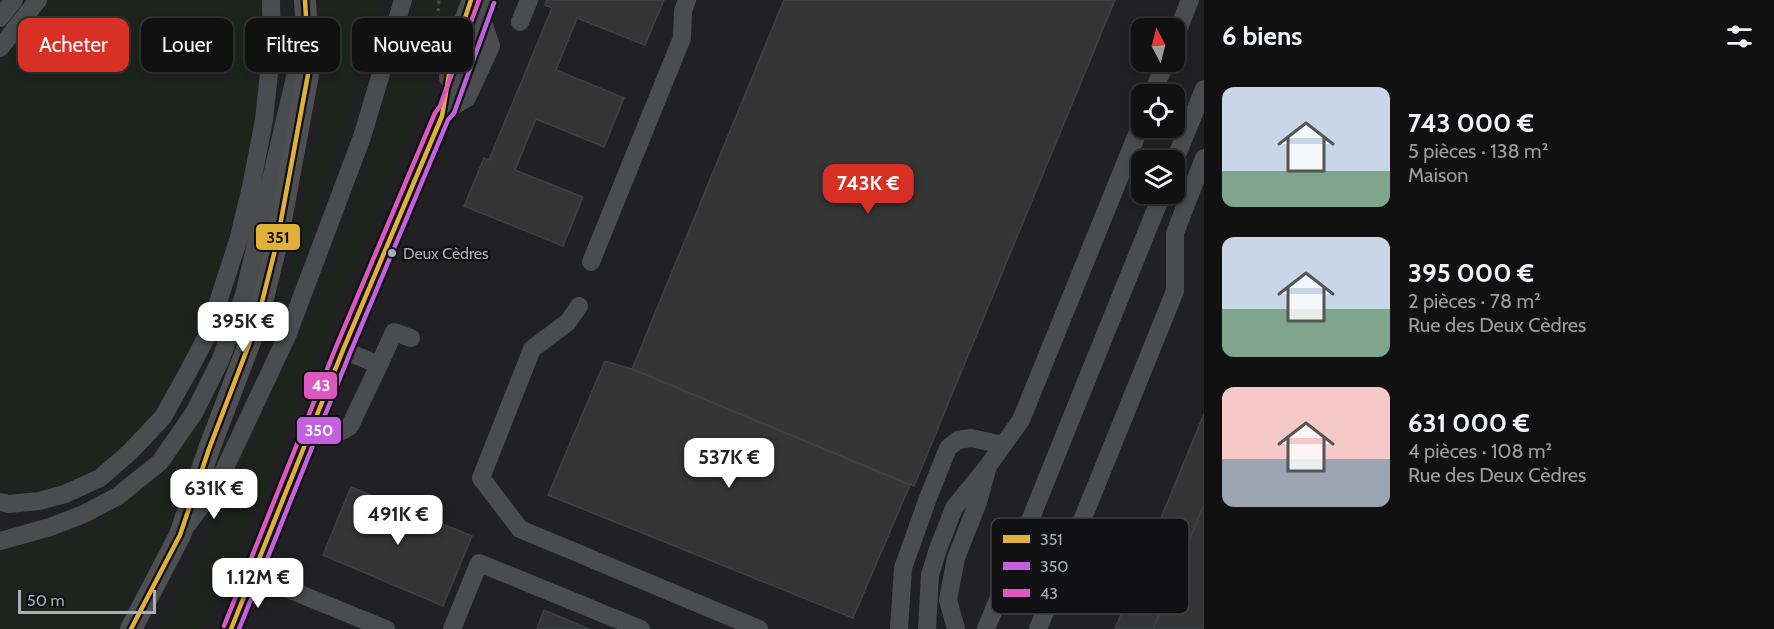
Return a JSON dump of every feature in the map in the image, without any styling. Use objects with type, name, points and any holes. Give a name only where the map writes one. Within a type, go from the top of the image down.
[{"type":"main road","points":[[305,0],[306,18]]},
{"type":"main road","points":[[131,629],[180,535],[209,449],[256,326],[277,242],[308,72]]},
{"type":"street","points":[[0,18],[15,0]]},
{"type":"street","points":[[0,48],[38,0]]},
{"type":"street","points":[[0,502],[9,504],[39,501],[65,494],[100,478],[130,452],[163,417],[188,372],[210,327],[238,241],[251,187],[264,120],[270,66],[271,0]]},
{"type":"street","points":[[180,535],[218,483],[287,336],[362,137],[403,0]]},
{"type":"street","points":[[445,113],[444,96],[459,30],[471,0]]},
{"type":"street","points":[[520,22],[530,0]]},
{"type":"street","points":[[591,262],[682,38],[683,11],[687,0]]},
{"type":"street","points":[[1183,18],[1190,0]]},
{"type":"street","points":[[231,629],[343,350],[445,113],[484,8]]},
{"type":"street","points":[[0,541],[58,524],[84,514],[118,496],[160,462],[194,413],[220,361],[244,295],[296,72]]},
{"type":"street","points":[[1179,150],[1204,89]]},
{"type":"street","points":[[927,629],[930,575],[954,508],[1022,420],[1136,138]]},
{"type":"street","points":[[1083,518],[1175,291],[1175,233],[1202,165]]},
{"type":"street","points":[[1031,518],[1158,204]]},
{"type":"street","points":[[579,306],[568,322],[532,349],[482,478],[520,529],[759,629]]},
{"type":"street","points":[[314,423],[342,432],[350,426],[394,332],[411,338]]},
{"type":"street","points":[[343,350],[379,365]]},
{"type":"street","points":[[899,629],[903,568],[948,448],[957,440],[971,438],[1003,445]]},
{"type":"street","points":[[956,629],[948,600],[954,568],[978,502],[988,466]]},
{"type":"street","points":[[452,629],[479,563],[641,629]]},
{"type":"street","points":[[253,575],[386,629]]},
{"type":"street","points":[[986,629],[992,614]]},
{"type":"street","points":[[1038,629],[1044,614]]},
{"type":"path","points":[[438,18],[439,0]]},
{"type":"shaded area","points":[[0,0],[1204,0],[1204,629],[0,629]]},
{"type":"shaded area","points":[[50,0],[264,0],[264,18],[245,18],[245,72],[262,72],[259,111],[243,184],[198,331],[167,389],[130,444],[95,471],[63,486],[29,493],[0,492],[0,75],[18,45],[18,72],[129,72],[129,18],[37,18]]},
{"type":"shaded area","points":[[317,0],[382,0],[377,18],[352,18],[352,72],[362,72],[347,125],[284,307],[279,308],[297,243],[322,108],[320,72],[340,72],[340,18],[318,18]]},
{"type":"shaded area","points":[[419,0],[449,0],[450,18],[413,18]]},
{"type":"shaded area","points":[[393,72],[433,72],[268,483],[204,629],[163,629],[195,572],[341,242]]},
{"type":"shaded area","points":[[246,310],[249,319],[190,477],[137,592],[117,629],[0,629],[0,548],[49,539],[81,527],[127,502],[158,472],[197,424],[225,367]]},
{"type":"building","points":[[547,0],[664,0],[645,45],[577,18],[556,70],[624,98],[604,147],[536,119],[515,170],[583,197],[563,246],[464,206],[484,158],[489,160],[552,8],[545,5]]},
{"type":"building","points":[[784,0],[1115,0],[914,486],[632,369]]},
{"type":"building","points":[[605,361],[632,369],[910,485],[853,618],[548,495]]},
{"type":"building","points":[[1204,414],[1204,504],[1189,541],[1189,518],[1161,518]]},
{"type":"building","points":[[351,487],[472,536],[443,606],[323,555]]},
{"type":"building","points":[[1204,504],[1204,629],[1153,629],[1159,614],[1189,614],[1189,541]]},
{"type":"building","points":[[544,610],[589,629],[537,629]]},
{"type":"building","points":[[1121,614],[1159,614],[1153,629],[1115,629]]},
{"type":"transit line","name":"351","points":[[131,629],[180,535],[209,449],[256,326],[277,242],[309,69],[305,0]]},
{"type":"transit line","name":"351","points":[[231,629],[343,350],[442,116],[452,57],[471,0]]},
{"type":"transit line","name":"43","points":[[224,626],[336,347],[435,113],[440,106],[479,0]]},
{"type":"transit line","name":"350","points":[[239,629],[350,353],[448,120],[454,113],[494,3]]},
{"type":"place","name":"Deux Cèdres","points":[[392,253]]}]
